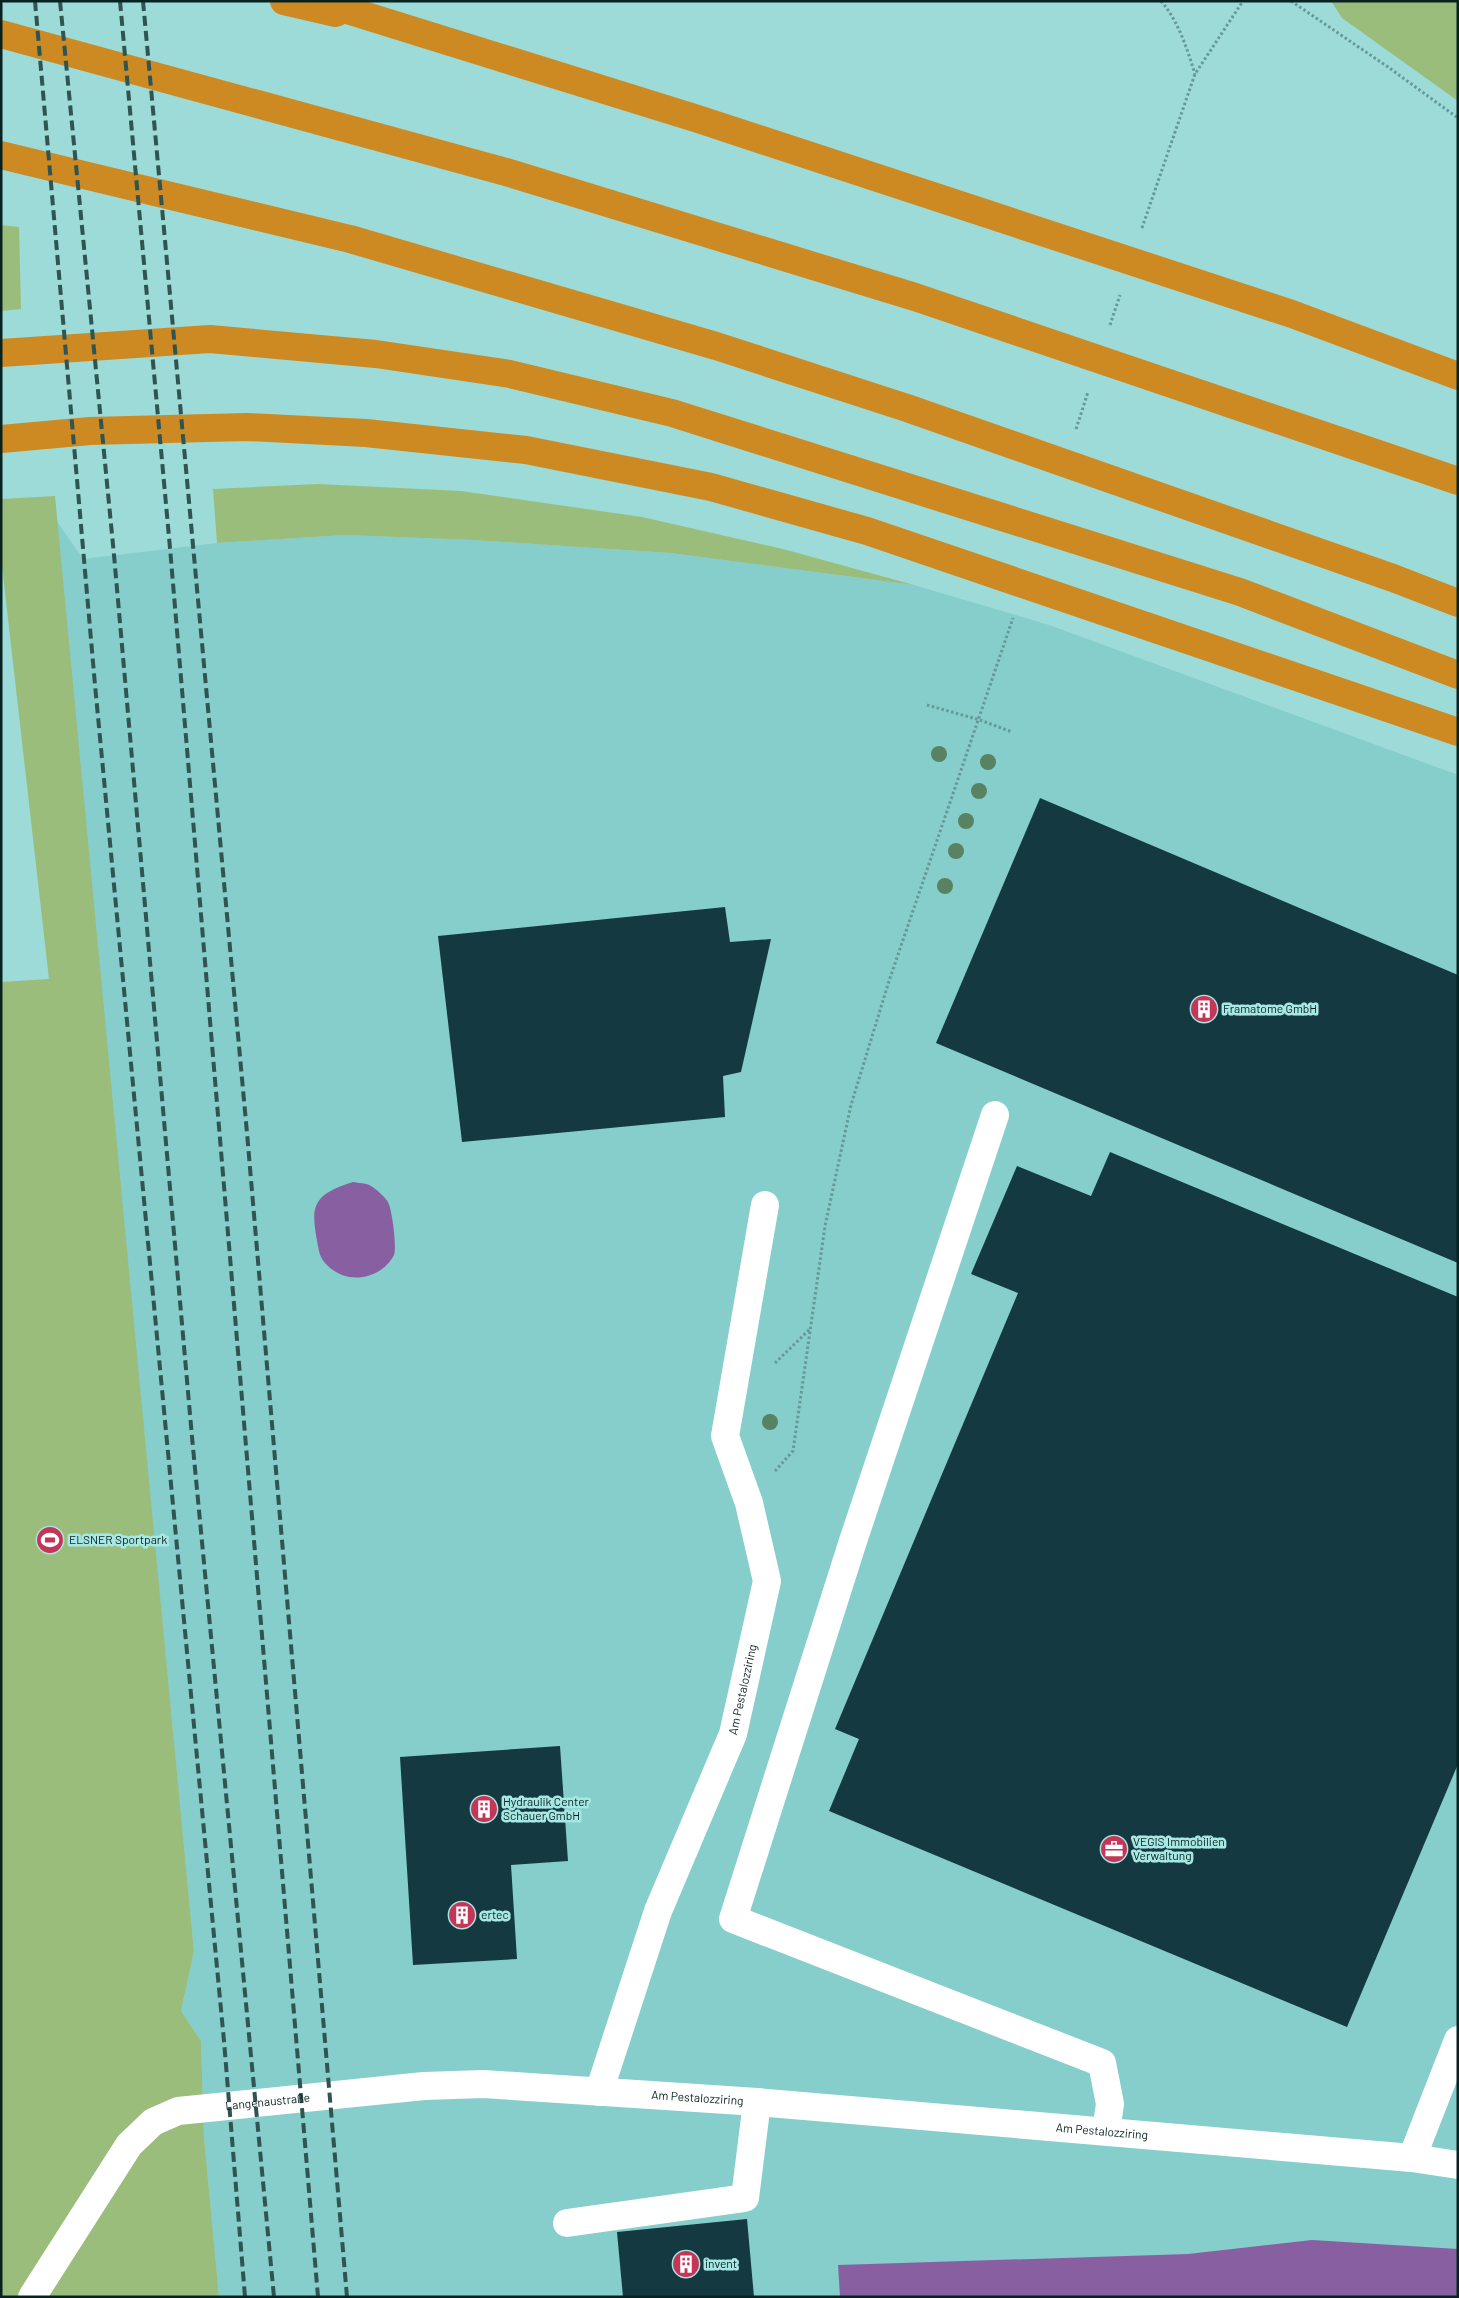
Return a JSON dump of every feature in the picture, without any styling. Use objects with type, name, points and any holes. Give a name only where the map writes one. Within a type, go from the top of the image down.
[{"type":"highway","points":[[284,1],[386,24]]},
{"type":"highway","points":[[318,1],[386,24],[698,119],[1264,304],[1458,376]]},
{"type":"highway","points":[[1,34],[506,172],[915,297],[1458,481]]},
{"type":"highway","points":[[1,155],[350,239],[716,346],[907,408],[1458,603]]},
{"type":"highway","points":[[1,353],[210,339],[376,354],[510,374],[672,413],[1221,586],[1458,675]]},
{"type":"highway","points":[[1,439],[90,431],[247,427],[366,433],[526,450],[701,485],[867,531],[1458,732]]},
{"type":"street","points":[[995,1115],[853,1541],[733,1919],[1102,2063],[1110,2104],[1106,2131]]},
{"type":"street","name":"Am Pestalozziring","points":[[765,1205],[725,1436],[749,1503],[767,1580],[733,1734],[658,1911],[599,2092],[757,2102],[1106,2131],[1412,2158],[1458,2165]]},
{"type":"street","points":[[1412,2158],[1458,2040]]},
{"type":"street","name":"Langenaustraße","points":[[32,2297],[129,2144],[153,2122],[178,2112],[424,2086],[483,2084],[599,2092]]},
{"type":"street","points":[[567,2223],[745,2198],[757,2102]]},
{"type":"path","points":[[1161,1],[1169,11],[1184,41],[1195,74]]},
{"type":"path","points":[[1179,117],[1195,74],[1243,1]]},
{"type":"path","points":[[1291,1],[1388,67],[1458,118]]},
{"type":"path","points":[[793,1451],[825,1226],[851,1105],[889,982],[1002,651]]},
{"type":"path","points":[[927,705],[980,720],[1012,732]]},
{"type":"shaded area","points":[[56,520],[83,559],[217,543],[346,535],[473,540],[670,553],[914,585],[1049,625],[1458,775],[1458,2297],[219,2297],[204,2137],[201,2041],[181,2011],[194,1951]]},
{"type":"shaded area","points":[[353,1182],[369,1185],[388,1202],[395,1244],[394,1255],[390,1262],[378,1272],[357,1278],[342,1275],[331,1269],[320,1255],[314,1214],[320,1199],[338,1187]]},
{"type":"shaded area","points":[[1312,2240],[1458,2249],[1458,2297],[840,2297],[838,2265],[1188,2254]]},
{"type":"green space","points":[[1331,1],[1458,1],[1458,101],[1342,18]]},
{"type":"green space","points":[[1,225],[19,227],[21,309],[1,311]]},
{"type":"green space","points":[[318,484],[461,491],[642,517],[783,549],[914,585],[670,553],[473,540],[346,535],[217,543],[213,489]]},
{"type":"green space","points":[[55,496],[194,1951],[181,2011],[201,2041],[204,2137],[219,2297],[1,2297],[1,982],[49,979],[1,557],[1,499]]},
{"type":"building","name":"Framatome GmbH","points":[[1040,798],[1458,975],[1458,1263],[936,1043]]},
{"type":"building","points":[[725,907],[730,942],[771,939],[741,1072],[723,1076],[725,1117],[462,1142],[438,936]]},
{"type":"building","points":[[1110,1152],[1458,1297],[1458,1764],[1347,2027],[829,1811],[859,1739],[835,1729],[1018,1293],[971,1274],[1017,1166],[1091,1196]]},
{"type":"building","name":"Hydraulik Center Schauer GmbH","points":[[560,1746],[568,1861],[511,1865],[517,1959],[413,1965],[400,1757]]},
{"type":"building","name":"invent","points":[[747,2219],[754,2297],[623,2297],[617,2232]]},
{"type":"railway","points":[[35,1],[95,685],[224,2041],[245,2297]]},
{"type":"railway","points":[[60,1],[114,555],[192,1437],[274,2297]]},
{"type":"railway","points":[[120,1],[170,548],[318,2297]]},
{"type":"railway","points":[[143,1],[247,1133],[347,2297]]},
{"type":"place","name":"Framatome GmbH","points":[[1204,1009]]},
{"type":"place","name":"ELSNER Sportpark","points":[[50,1540]]},
{"type":"place","name":"Hydraulik Center Schauer GmbH","points":[[484,1809]]},
{"type":"place","name":"VEGIS Immobilien Verwaltung","points":[[1114,1849]]},
{"type":"place","name":"ertec","points":[[462,1915]]},
{"type":"place","name":"invent","points":[[686,2264]]}]
